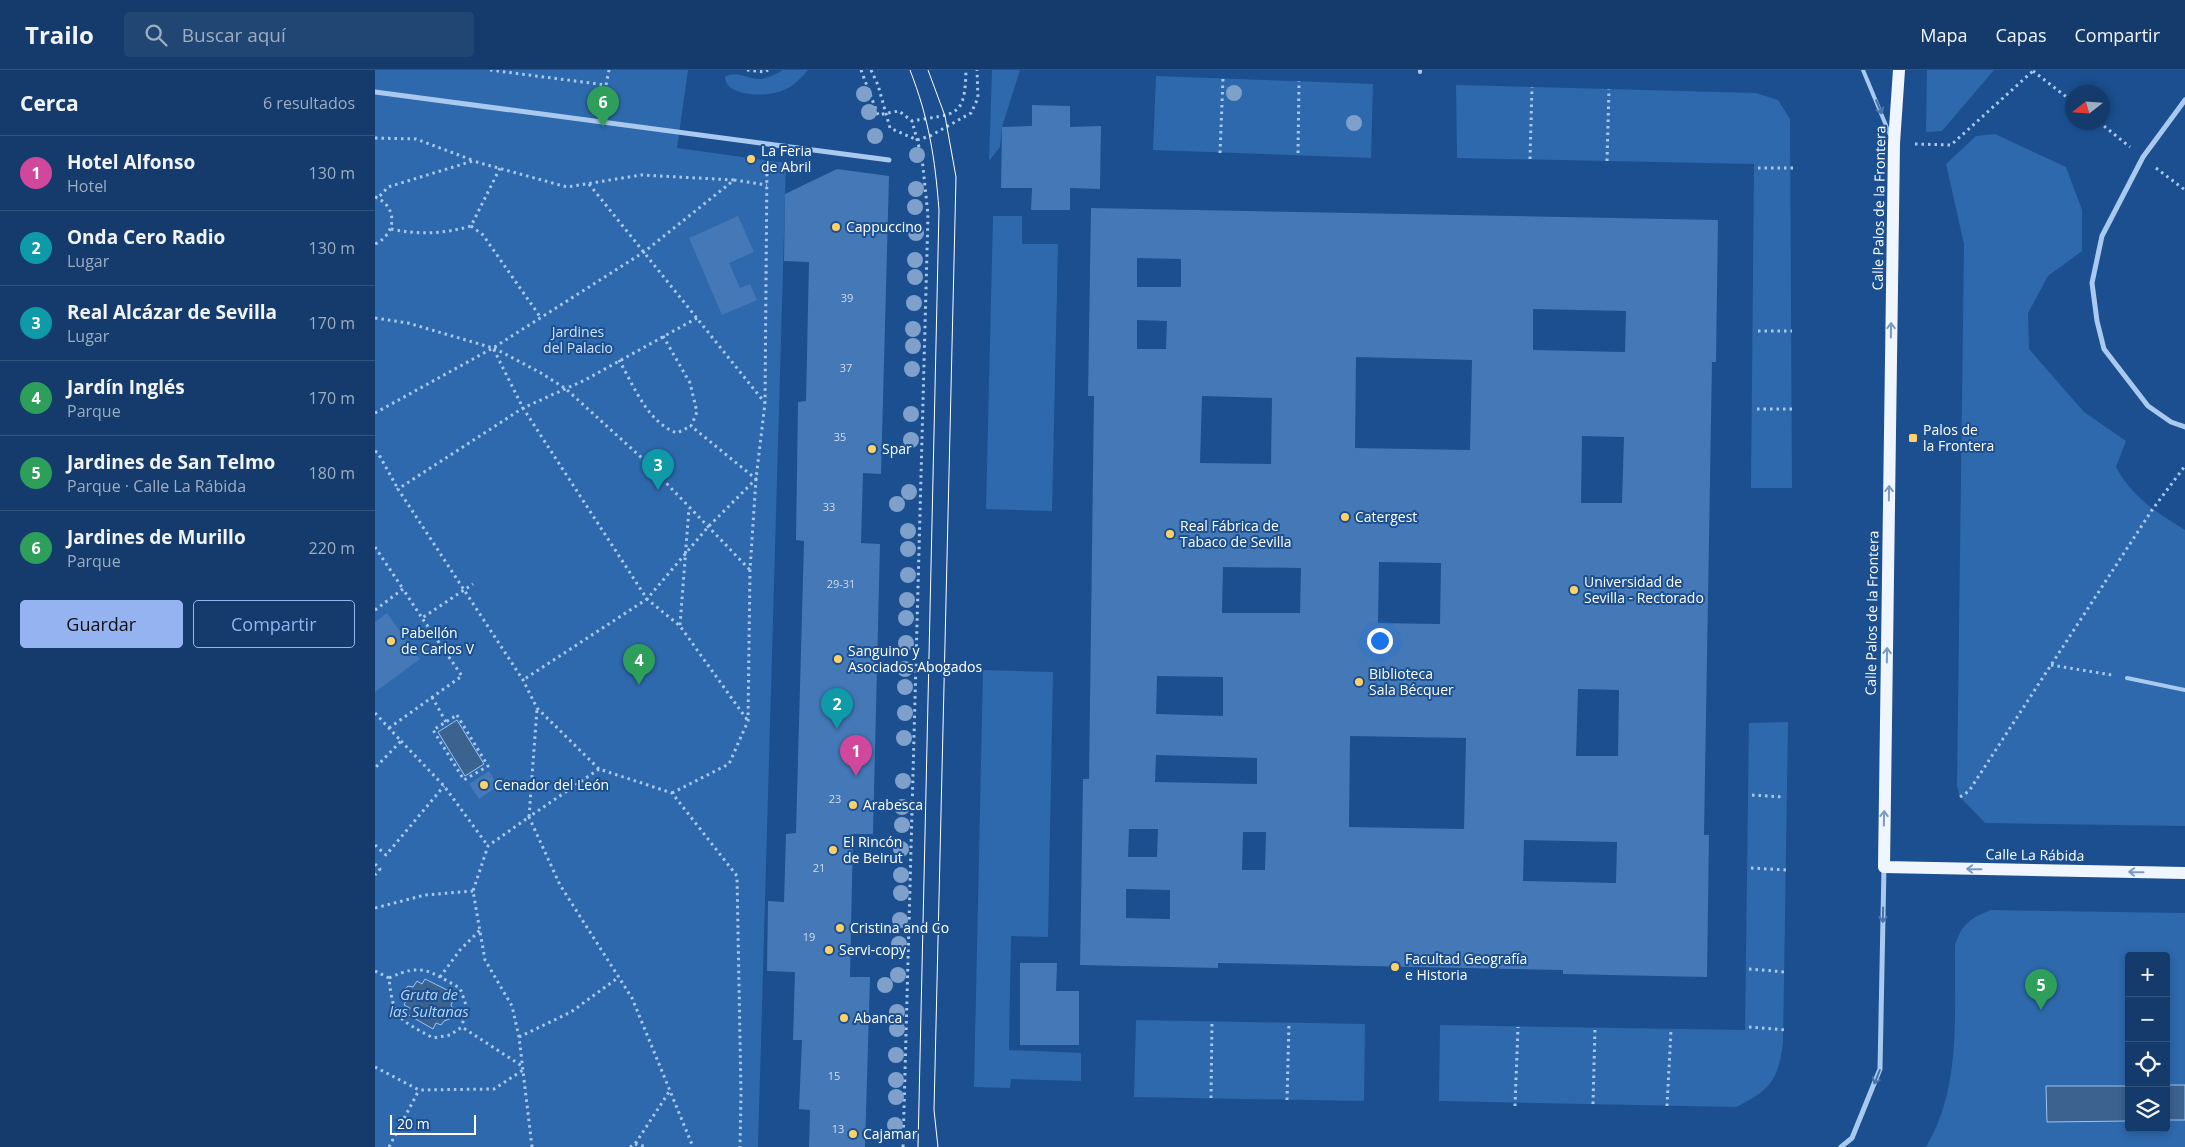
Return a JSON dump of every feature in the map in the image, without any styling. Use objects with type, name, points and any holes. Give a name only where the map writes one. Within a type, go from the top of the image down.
[{"type":"main road","name":"Calle Palos de la Frontera","points":[[1884,867],[1894,143],[1899,70]]},
{"type":"main road","name":"Calle La Rábida","points":[[1884,867],[2185,873]]},
{"type":"street","points":[[375,92],[889,160]]},
{"type":"street","points":[[2185,100],[2143,158],[2102,236],[2092,284],[2097,321],[2104,349],[2148,406],[2171,422],[2185,427]]},
{"type":"street","name":"Calle Palos de la Frontera","points":[[1841,1147],[1852,1138],[1880,1070],[1884,867]]},
{"type":"lane","points":[[1863,70],[1894,143]]},
{"type":"lane","points":[[2127,678],[2185,690]]},
{"type":"path","points":[[490,70],[606,85],[609,70]]},
{"type":"path","points":[[747,70],[765,72],[768,70]]},
{"type":"path","points":[[861,70],[877,115],[899,111],[912,121],[922,158],[928,215],[903,1147]]},
{"type":"path","points":[[871,70],[879,85],[890,128],[917,140],[931,136],[971,113],[978,98],[977,70]]},
{"type":"path","points":[[912,121],[945,116],[959,109],[966,97],[966,70]]},
{"type":"path","points":[[1894,143],[1951,145],[2033,70],[2065,96]]},
{"type":"path","points":[[1220,153],[1223,79]]},
{"type":"path","points":[[1298,153],[1299,82]]},
{"type":"path","points":[[1530,159],[1532,87]]},
{"type":"path","points":[[1607,161],[1609,89]]},
{"type":"path","points":[[375,138],[416,140],[473,161],[567,187],[641,174],[734,180],[767,185]]},
{"type":"path","points":[[673,794],[729,764],[748,721],[750,570],[756,479],[765,403],[767,160],[761,143]]},
{"type":"path","points":[[375,244],[387,236],[391,229],[392,214],[384,202],[377,197],[388,186],[473,161]]},
{"type":"path","points":[[391,229],[425,234],[448,232],[471,226],[500,168]]},
{"type":"path","points":[[1758,168],[1793,168]]},
{"type":"path","points":[[375,413],[493,348],[644,252],[734,180]]},
{"type":"path","points":[[588,183],[765,403]]},
{"type":"path","points":[[471,226],[483,235],[541,318]]},
{"type":"path","points":[[375,318],[407,324],[493,348],[541,373],[566,389],[643,459],[750,570]]},
{"type":"path","points":[[399,490],[523,408],[566,389],[697,318]]},
{"type":"path","points":[[1758,331],[1792,331]]},
{"type":"path","points":[[619,360],[646,408],[666,428],[677,433],[691,426],[697,412],[690,383],[663,336]]},
{"type":"path","points":[[493,348],[523,408],[647,599],[680,626],[748,721]]},
{"type":"path","points":[[1757,409],[1792,409]]},
{"type":"path","points":[[691,426],[756,479]]},
{"type":"path","points":[[375,451],[379,453],[399,490],[523,680],[537,708],[599,769],[673,794],[737,876],[740,1147]]},
{"type":"path","points":[[1960,797],[1969,791],[2152,510],[2185,466]]},
{"type":"path","points":[[523,680],[647,599],[708,527],[756,479]]},
{"type":"path","points":[[680,626],[689,508]]},
{"type":"path","points":[[375,547],[462,676],[389,728]]},
{"type":"path","points":[[422,618],[473,584]]},
{"type":"path","points":[[375,610],[403,589]]},
{"type":"path","points":[[2051,664],[2127,678]]},
{"type":"path","points":[[432,697],[447,722]]},
{"type":"path","points":[[537,708],[529,817],[560,885],[632,998],[693,1147]]},
{"type":"path","points":[[375,713],[444,786],[488,846]]},
{"type":"path","points":[[457,715],[488,766],[464,780],[433,730],[447,722],[457,715]]},
{"type":"path","points":[[375,768],[401,741]]},
{"type":"path","points":[[532,1147],[519,1036],[512,1006],[485,960],[473,891],[488,846],[599,769]]},
{"type":"path","points":[[375,845],[386,855],[444,786]]},
{"type":"path","points":[[1752,795],[1783,797]]},
{"type":"path","points":[[375,864],[380,869],[375,875]]},
{"type":"path","points":[[1751,868],[1786,870]]},
{"type":"path","points":[[375,908],[425,895],[473,891]]},
{"type":"path","points":[[440,978],[460,950],[480,930]]},
{"type":"path","points":[[421,968],[460,988],[466,1006],[462,1027],[450,1035],[433,1038],[400,1020],[391,997],[389,978],[406,970],[421,968]]},
{"type":"path","points":[[1749,969],[1785,972]]},
{"type":"path","points":[[375,971],[389,978]]},
{"type":"path","points":[[519,1036],[571,1012],[619,977]]},
{"type":"path","points":[[1211,1098],[1212,1022]]},
{"type":"path","points":[[1287,1100],[1289,1023]]},
{"type":"path","points":[[462,1027],[523,1068]]},
{"type":"path","points":[[1515,1106],[1518,1027]]},
{"type":"path","points":[[1749,1027],[1786,1030]]},
{"type":"path","points":[[1593,1104],[1595,1028]]},
{"type":"path","points":[[1667,1106],[1671,1030]]},
{"type":"path","points":[[375,1068],[419,1090],[494,1089],[523,1068]]},
{"type":"path","points":[[389,1147],[419,1090]]},
{"type":"path","points":[[630,1147],[635,1144],[669,1091]]},
{"type":"path","points":[[635,1144],[647,1147]]},
{"type":"green space","name":"Jardines del Palacio","points":[[375,70],[688,70],[677,148],[786,163],[758,1147],[375,1147]]},
{"type":"green space","points":[[783,70],[808,70],[791,86],[769,94],[740,92],[727,84],[725,77],[733,74],[760,79],[772,76]]},
{"type":"green space","points":[[992,70],[1020,70],[1002,127],[1000,147],[989,161]]},
{"type":"green space","points":[[1927,70],[1994,70],[1942,131],[1926,132]]},
{"type":"green space","points":[[1156,76],[1373,84],[1371,158],[1153,150]]},
{"type":"green space","points":[[1456,85],[1756,93],[1778,100],[1790,119],[1792,488],[1751,488],[1754,164],[1457,158]]},
{"type":"green space","points":[[1995,134],[2066,167],[2082,210],[2082,251],[2048,276],[2028,313],[2029,349],[2084,412],[2126,441],[2116,467],[2130,487],[2146,503],[2185,530],[2185,826],[1985,823],[1960,797],[1957,786],[1964,244],[1946,164],[1976,136]]},
{"type":"green space","points":[[993,216],[1022,216],[1022,244],[1058,244],[1052,511],[986,509]]},
{"type":"green space","points":[[983,670],[1053,672],[1048,937],[1011,936],[1009,1050],[1081,1053],[1081,1081],[1011,1079],[1010,1088],[974,1087]]},
{"type":"green space","points":[[1788,722],[1783,1043],[1778,1067],[1770,1083],[1757,1095],[1736,1107],[1439,1101],[1440,1025],[1745,1030],[1749,723]]},
{"type":"green space","points":[[1991,910],[2185,913],[2185,1147],[1926,1147],[1938,1124],[1946,1100],[1951,1075],[1955,1023],[1955,945],[1964,927],[1972,919]]},
{"type":"green space","points":[[1136,1020],[1365,1024],[1364,1101],[1134,1097]]},
{"type":"water","points":[[457,720],[484,764],[465,776],[438,732]]},
{"type":"water","name":"Gruta de las Sultanas","points":[[425,979],[451,992],[449,998],[453,1000],[451,1005],[455,1013],[452,1018],[444,1021],[441,1025],[436,1023],[433,1029],[407,1014],[410,1008],[404,1005],[407,999],[403,992],[408,986],[413,987],[417,981],[422,984]]},
{"type":"water","points":[[2170,1085],[2185,1085],[2185,1120],[2170,1120]]},
{"type":"water","points":[[2046,1086],[2125,1086],[2125,1121],[2047,1122]]},
{"type":"building","points":[[1032,105],[1070,106],[1070,127],[1101,126],[1100,189],[1070,188],[1070,210],[1031,210],[1032,188],[1001,188],[1002,127],[1032,126]]},
{"type":"building","points":[[837,169],[889,176],[881,474],[863,473],[861,543],[880,544],[873,834],[853,834],[850,977],[870,977],[865,1147],[809,1147],[810,1110],[799,1109],[802,1040],[793,1040],[795,972],[767,971],[768,901],[784,902],[786,834],[796,833],[804,541],[796,540],[798,402],[806,401],[809,262],[784,261],[785,194]]},
{"type":"building","name":"Universidad de Sevilla - Rectorado","points":[[1091,208],[1718,220],[1716,362],[1712,362],[1704,835],[1709,835],[1707,977],[1563,974],[1563,970],[1218,963],[1218,968],[1080,965],[1083,779],[1089,779],[1094,396],[1088,396]],"holes":[[[1137,258],[1181,259],[1181,287],[1137,287]],[[1533,309],[1626,311],[1625,352],[1533,350]],[[1137,320],[1167,321],[1166,349],[1137,349]],[[1356,357],[1472,360],[1470,450],[1355,448]],[[1202,396],[1272,398],[1271,464],[1200,463]],[[1582,436],[1624,437],[1622,503],[1581,503]],[[1379,562],[1441,563],[1440,624],[1378,623]],[[1223,567],[1301,568],[1300,613],[1222,613]],[[1157,676],[1223,677],[1223,716],[1156,714]],[[1578,689],[1619,690],[1618,756],[1576,756]],[[1350,736],[1466,738],[1464,829],[1349,827]],[[1156,755],[1257,758],[1257,784],[1155,782]],[[1129,829],[1158,829],[1157,857],[1128,857]],[[1243,832],[1266,832],[1265,870],[1242,870]],[[1524,840],[1617,842],[1616,883],[1523,881]],[[1126,889],[1170,890],[1170,919],[1126,918]]]},
{"type":"building","points":[[738,216],[754,252],[729,263],[740,288],[750,284],[757,300],[722,315],[689,238]]},
{"type":"building","name":"Pabellón de Carlos V","points":[[387,613],[420,659],[375,692],[375,622]]},
{"type":"building","name":"Cenador del León","points":[[489,771],[498,786],[479,799],[469,784]]},
{"type":"building","points":[[1020,963],[1057,963],[1056,991],[1079,991],[1079,1045],[1020,1045]]},
{"type":"tram line","points":[[910,70],[922,105],[930,139],[939,210],[918,1147]]},
{"type":"tram line","points":[[928,70],[945,116],[956,177],[934,1110],[938,1147]]},
{"type":"place","name":"Jardines de Murillo","points":[[603,127]]},
{"type":"place","name":"La Feria de Abril","points":[[751,159]]},
{"type":"place","name":"Cappuccino","points":[[836,227]]},
{"type":"place","name":"Palos de la Frontera","points":[[1913,438]]},
{"type":"place","name":"Spar","points":[[872,449]]},
{"type":"place","name":"Real Alcázar de Sevilla","points":[[658,490]]},
{"type":"place","name":"Catergest","points":[[1345,517]]},
{"type":"place","name":"Real Fábrica de Tabaco de Sevilla","points":[[1170,534]]},
{"type":"place","name":"Universidad de Sevilla - Rectorado","points":[[1574,590]]},
{"type":"place","name":"Pabellón de Carlos V","points":[[391,641]]},
{"type":"place","name":"Sanguino y Asociados Abogados","points":[[838,659]]},
{"type":"place","name":"Biblioteca Sala Bécquer","points":[[1359,682]]},
{"type":"place","name":"Jardín Inglés","points":[[639,685]]},
{"type":"place","name":"Onda Cero Radio","points":[[837,729]]},
{"type":"place","name":"Hotel Alfonso","points":[[856,776]]},
{"type":"place","name":"Cenador del León","points":[[484,785]]},
{"type":"place","name":"Arabesca","points":[[853,805]]},
{"type":"place","name":"El Rincón de Beirut","points":[[833,850]]},
{"type":"place","name":"Cristina and Co","points":[[840,928]]},
{"type":"place","name":"Servi-copy","points":[[829,950]]},
{"type":"place","name":"Facultad Geografía e Historia","points":[[1395,967]]},
{"type":"place","name":"Jardines de San Telmo","points":[[2041,1010]]},
{"type":"place","name":"Abanca","points":[[844,1018]]},
{"type":"place","name":"Cajamar","points":[[853,1134]]}]
